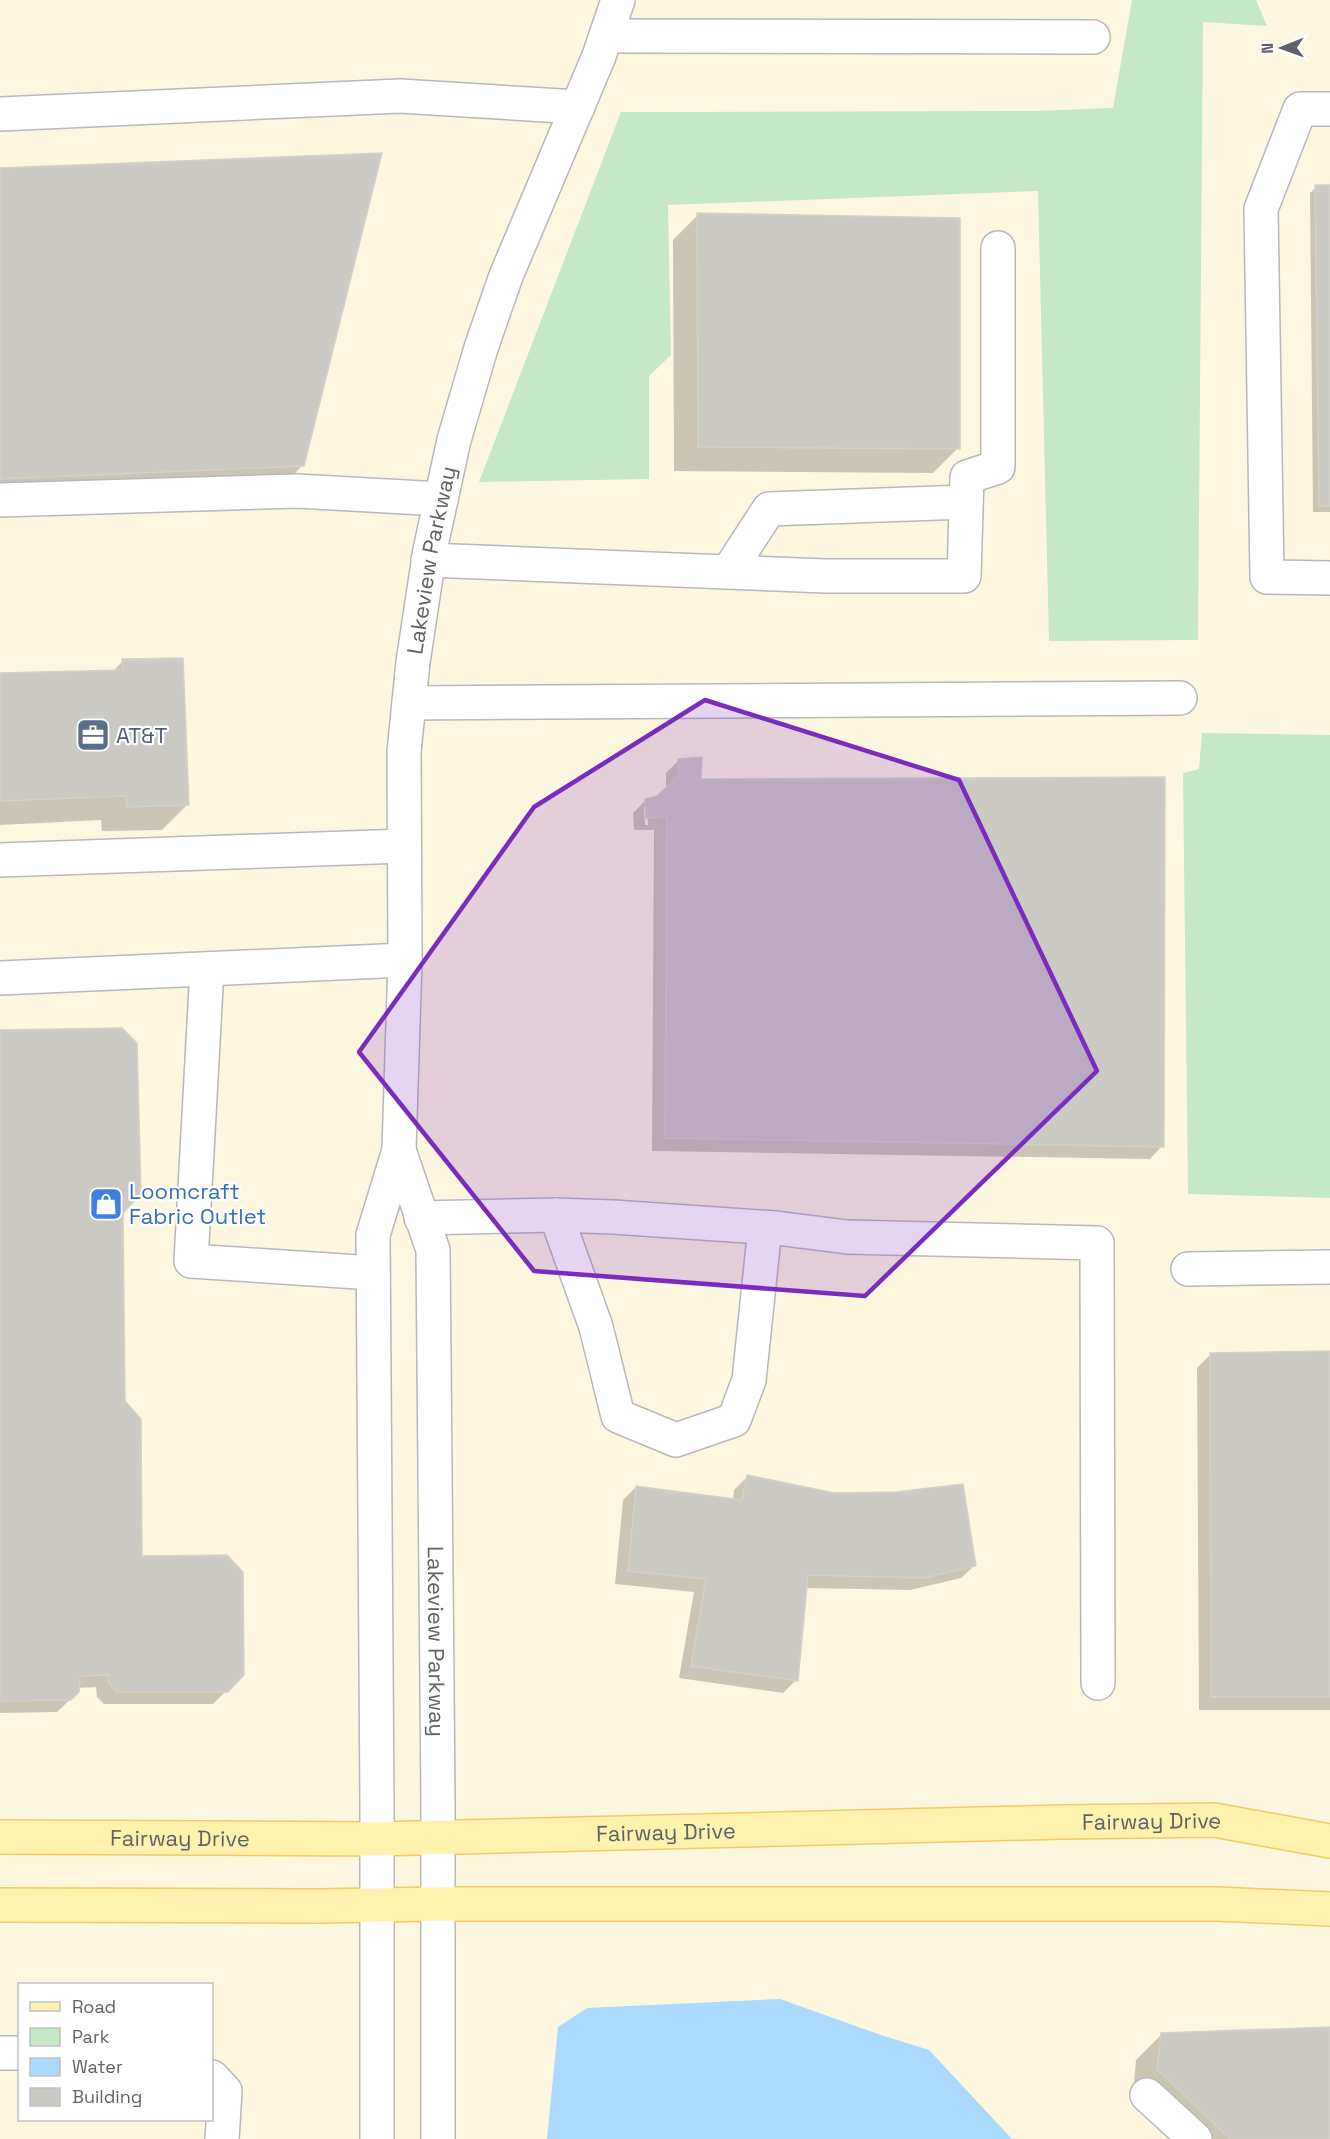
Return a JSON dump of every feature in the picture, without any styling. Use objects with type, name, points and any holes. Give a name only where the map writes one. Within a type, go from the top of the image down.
[{"type":"main road","name":"Fairway Drive","points":[[0,1837],[376,1839],[1214,1820],[1330,1840]]},
{"type":"main road","points":[[0,1905],[1217,1904],[1330,1909]]},
{"type":"street","name":"Lakeview Parkway","points":[[377,2139],[373,1235],[399,1150],[405,960],[404,752],[413,662],[441,499],[454,440],[481,348],[506,276],[578,107],[618,0]]},
{"type":"street","points":[[606,36],[1093,37]]},
{"type":"street","points":[[0,114],[400,96],[578,107]]},
{"type":"street","points":[[1330,109],[1300,109],[1261,208],[1267,577],[1330,578]]},
{"type":"street","points":[[429,560],[826,576],[964,576],[967,477],[998,467],[998,248]]},
{"type":"street","points":[[0,501],[297,492],[441,499]]},
{"type":"street","points":[[728,572],[769,509],[966,502]]},
{"type":"street","points":[[409,703],[1180,698]]},
{"type":"street","points":[[0,860],[404,846]]},
{"type":"street","points":[[0,978],[405,960]]},
{"type":"street","points":[[207,969],[191,1261],[373,1273]]},
{"type":"street","name":"Lakeview Parkway","points":[[399,1150],[433,1250],[438,2139]]},
{"type":"street","points":[[421,1218],[556,1215],[613,1217],[765,1228],[847,1237],[1097,1243],[1098,1683]]},
{"type":"street","points":[[556,1215],[596,1327],[618,1416],[676,1440],[734,1420],[749,1380],[765,1228]]},
{"type":"street","points":[[1188,1269],[1330,1267]]},
{"type":"street","points":[[0,2053],[18,2053]]},
{"type":"street","points":[[213,2078],[225,2091],[222,2139]]},
{"type":"street","points":[[1147,2095],[1195,2139]]},
{"type":"highlighted area","points":[[705,700],[959,780],[1097,1071],[865,1296],[534,1271],[359,1052],[534,807]]},
{"type":"shaded area","points":[[0,0],[1330,0],[1330,2139],[0,2139]]},
{"type":"green space","points":[[1132,0],[1256,0],[1267,26],[1203,22],[1198,640],[1049,641],[1038,191],[668,205],[671,355],[649,376],[649,479],[479,482],[621,112],[1035,111],[1113,108]]},
{"type":"green space","points":[[1202,733],[1330,735],[1330,1198],[1188,1194],[1183,773],[1199,769]]},
{"type":"water","points":[[780,1999],[929,2050],[1012,2139],[547,2139],[558,2027],[587,2008]]},
{"type":"building","points":[[382,153],[304,466],[0,479],[0,168]]},
{"type":"building","points":[[1315,185],[1330,185],[1330,506],[1319,506]]},
{"type":"building","points":[[697,213],[960,218],[960,449],[698,447]]},
{"type":"building","name":"AT&T","points":[[183,658],[189,805],[127,807],[126,796],[0,801],[0,673],[123,670],[122,659]]},
{"type":"building","points":[[702,757],[701,779],[1165,777],[1164,1147],[665,1138],[667,817],[646,818],[645,799],[657,796],[679,776],[678,759]]},
{"type":"building","points":[[122,1028],[137,1043],[141,1194],[123,1213],[125,1401],[141,1419],[142,1556],[227,1555],[243,1572],[244,1675],[228,1692],[117,1692],[109,1683],[108,1675],[80,1676],[79,1692],[71,1700],[0,1701],[0,1030]]},
{"type":"building","points":[[1330,1351],[1330,1697],[1211,1697],[1210,1353]]},
{"type":"building","points":[[747,1475],[834,1493],[896,1492],[963,1484],[976,1566],[924,1578],[808,1575],[798,1681],[691,1666],[706,1579],[628,1571],[636,1486],[742,1500]]},
{"type":"building","points":[[1330,2027],[1330,2139],[1230,2139],[1157,2069],[1161,2033]]},
{"type":"place","name":"AT&T","points":[[93,735]]},
{"type":"place","name":"Loomcraft Fabric Outlet","points":[[106,1204]]}]
